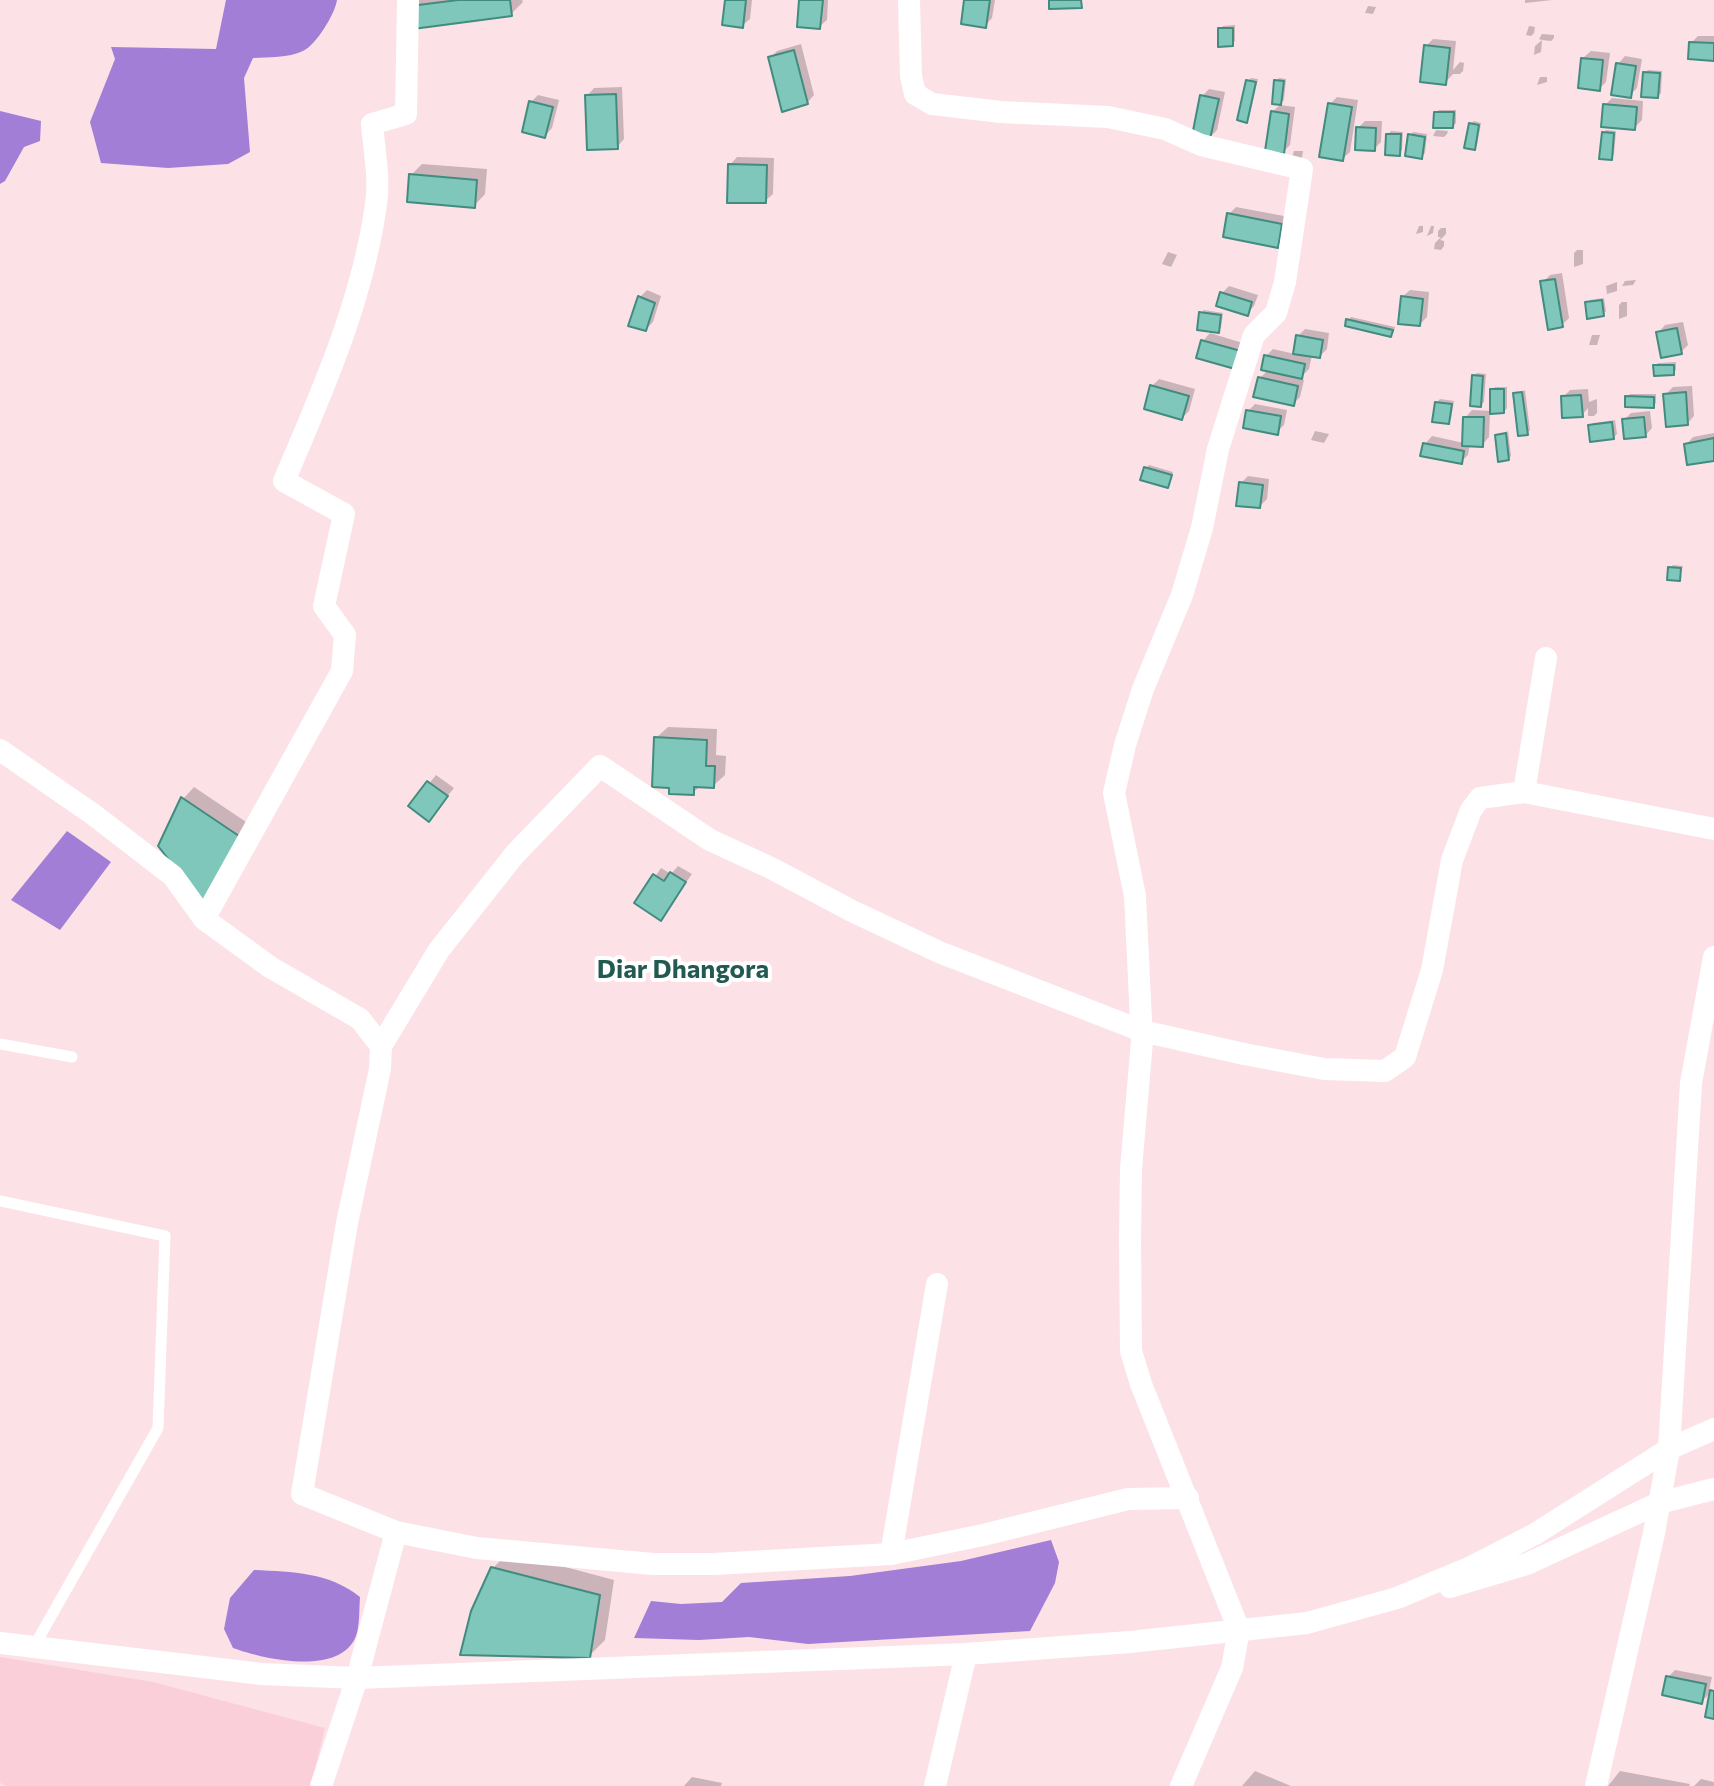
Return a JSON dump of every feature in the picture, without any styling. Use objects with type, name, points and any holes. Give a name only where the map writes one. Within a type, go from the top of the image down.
[{"type":"street","points":[[204,919],[342,671],[345,635],[324,606],[344,514],[284,481],[322,392],[356,297],[377,201],[372,124],[406,114],[408,0]]},
{"type":"street","points":[[909,0],[911,76],[915,94],[932,104],[1001,112],[1108,117],[1165,129],[1201,145],[1302,169],[1285,282],[1276,313],[1254,335],[1218,449],[1202,528],[1182,595],[1143,689],[1114,793],[1135,896],[1142,1031],[1131,1169],[1131,1351],[1141,1384],[1239,1630],[1232,1668],[1181,1786]]},
{"type":"street","points":[[1524,792],[1546,658]]},
{"type":"street","points":[[0,750],[94,815],[173,876],[204,919],[270,967],[360,1019],[381,1046]]},
{"type":"street","points":[[1188,1498],[1128,1499],[891,1554],[714,1564],[653,1564],[477,1548],[396,1532],[302,1494],[344,1238],[380,1069],[381,1046],[439,950],[515,854],[600,766],[710,840],[852,911],[939,952],[1142,1031],[1324,1069],[1385,1071],[1405,1057],[1432,970],[1452,860],[1471,810],[1480,798],[1524,792],[1714,829]]},
{"type":"street","points":[[1596,1786],[1669,1449],[1691,1083],[1714,957]]},
{"type":"street","points":[[891,1554],[937,1284]]},
{"type":"street","points":[[1397,1598],[1469,1568],[1535,1534],[1669,1449],[1714,1429]]},
{"type":"street","points":[[0,1643],[262,1674],[357,1678],[966,1654],[1130,1642],[1307,1623],[1397,1598],[1468,1584],[1527,1564],[1659,1503],[1714,1489]]},
{"type":"street","points":[[321,1786],[357,1678],[396,1532]]},
{"type":"street","points":[[0,1628],[65,1652]]},
{"type":"street","points":[[935,1786],[966,1654]]},
{"type":"lane","points":[[0,1044],[72,1057]]},
{"type":"lane","points":[[0,1201],[165,1236],[158,1428],[37,1641]]},
{"type":"shaded area","points":[[226,0],[337,0],[324,28],[308,48],[291,55],[253,58],[244,78],[250,152],[228,164],[168,168],[101,163],[90,122],[115,59],[111,47],[216,49]]},
{"type":"shaded area","points":[[0,111],[41,121],[40,141],[24,147],[5,181],[0,184]]},
{"type":"shaded area","points":[[67,831],[111,862],[60,930],[11,900]]},
{"type":"shaded area","points":[[1051,1540],[1059,1562],[1055,1583],[1030,1631],[808,1644],[749,1637],[699,1640],[634,1638],[651,1601],[681,1604],[722,1602],[741,1583],[850,1576],[961,1561]]},
{"type":"shaded area","points":[[254,1570],[323,1578],[360,1597],[356,1636],[347,1649],[334,1657],[300,1662],[263,1657],[233,1648],[224,1629],[230,1598]]},
{"type":"shaded area","points":[[0,1657],[153,1682],[325,1728],[311,1786],[7,1786],[0,1783]]},
{"type":"building","points":[[458,0],[510,0],[512,16],[413,29],[410,6]]},
{"type":"building","points":[[725,0],[746,0],[743,28],[722,25]]},
{"type":"building","points":[[799,0],[823,0],[820,29],[797,27]]},
{"type":"building","points":[[964,0],[990,0],[986,28],[961,24]]},
{"type":"building","points":[[1049,0],[1081,0],[1082,8],[1049,9]]},
{"type":"building","points":[[1218,28],[1233,28],[1233,46],[1218,47]]},
{"type":"building","points":[[1689,42],[1714,43],[1714,61],[1688,59]]},
{"type":"building","points":[[1424,45],[1450,48],[1446,85],[1420,82]]},
{"type":"building","points":[[794,50],[808,104],[782,112],[768,57]]},
{"type":"building","points":[[1581,58],[1603,60],[1600,91],[1578,88]]},
{"type":"building","points":[[1616,63],[1636,66],[1631,98],[1611,95]]},
{"type":"building","points":[[1643,72],[1660,73],[1658,98],[1641,97]]},
{"type":"building","points":[[1246,80],[1256,82],[1247,123],[1237,120]]},
{"type":"building","points":[[1274,80],[1284,81],[1281,105],[1272,104]]},
{"type":"building","points":[[616,94],[618,149],[587,150],[585,95]]},
{"type":"building","points":[[1200,95],[1219,99],[1210,139],[1192,136]]},
{"type":"building","points":[[529,101],[553,107],[545,138],[522,132]]},
{"type":"building","points":[[1328,103],[1352,107],[1343,161],[1319,157]]},
{"type":"building","points":[[1603,104],[1637,107],[1635,130],[1601,127]]},
{"type":"building","points":[[1271,111],[1289,114],[1284,154],[1265,151]]},
{"type":"building","points":[[1434,112],[1454,112],[1453,128],[1433,128]]},
{"type":"building","points":[[1469,123],[1479,125],[1475,150],[1464,148]]},
{"type":"building","points":[[1356,127],[1376,128],[1375,151],[1355,150]]},
{"type":"building","points":[[1602,132],[1614,133],[1612,160],[1599,159]]},
{"type":"building","points":[[1386,134],[1401,134],[1400,156],[1385,155]]},
{"type":"building","points":[[1408,134],[1425,137],[1422,159],[1405,156]]},
{"type":"building","points":[[728,164],[767,165],[766,203],[727,203]]},
{"type":"building","points":[[409,174],[477,180],[475,208],[407,202]]},
{"type":"building","points":[[1227,213],[1282,224],[1278,248],[1223,237]]},
{"type":"building","points":[[1555,279],[1563,327],[1548,330],[1540,281]]},
{"type":"building","points":[[1220,292],[1252,302],[1248,316],[1216,306]]},
{"type":"building","points":[[638,296],[655,303],[646,331],[628,326]]},
{"type":"building","points":[[1401,296],[1423,299],[1420,326],[1398,324]]},
{"type":"building","points":[[1602,300],[1604,316],[1587,319],[1585,302]]},
{"type":"building","points":[[1199,312],[1221,315],[1219,333],[1197,330]]},
{"type":"building","points":[[1346,319],[1393,330],[1391,337],[1345,326]]},
{"type":"building","points":[[1677,328],[1682,354],[1661,358],[1656,332]]},
{"type":"building","points":[[1296,335],[1323,340],[1320,358],[1293,354]]},
{"type":"building","points":[[1201,340],[1241,351],[1235,369],[1196,358]]},
{"type":"building","points":[[1264,355],[1305,364],[1302,379],[1261,370]]},
{"type":"building","points":[[1653,365],[1674,365],[1674,375],[1654,376]]},
{"type":"building","points":[[1472,375],[1483,376],[1481,407],[1470,406]]},
{"type":"building","points":[[1258,377],[1298,386],[1294,406],[1253,397]]},
{"type":"building","points":[[1150,385],[1189,396],[1182,420],[1144,409]]},
{"type":"building","points":[[1490,389],[1504,389],[1504,413],[1490,414]]},
{"type":"building","points":[[1522,392],[1528,435],[1518,436],[1513,393]]},
{"type":"building","points":[[1686,392],[1688,425],[1666,427],[1663,394]]},
{"type":"building","points":[[1581,395],[1583,417],[1562,418],[1561,396]]},
{"type":"building","points":[[1625,396],[1654,397],[1654,408],[1625,407]]},
{"type":"building","points":[[1435,402],[1452,404],[1449,424],[1432,422]]},
{"type":"building","points":[[1246,410],[1281,416],[1278,435],[1243,428]]},
{"type":"building","points":[[1463,417],[1484,417],[1483,447],[1462,446]]},
{"type":"building","points":[[1644,417],[1646,437],[1624,439],[1622,419]]},
{"type":"building","points":[[1612,422],[1614,439],[1590,442],[1588,425]]},
{"type":"building","points":[[1506,433],[1509,460],[1498,462],[1495,435]]},
{"type":"building","points":[[1714,438],[1714,461],[1687,465],[1684,444]]},
{"type":"building","points":[[1423,443],[1464,451],[1462,464],[1420,456]]},
{"type":"building","points":[[1144,467],[1172,475],[1168,488],[1140,480]]},
{"type":"building","points":[[1239,482],[1263,485],[1260,508],[1236,506]]},
{"type":"building","points":[[1668,567],[1681,568],[1680,581],[1667,580]]},
{"type":"building","points":[[654,737],[707,740],[706,766],[715,766],[714,788],[694,787],[694,795],[669,794],[669,788],[652,787]]},
{"type":"building","points":[[427,781],[448,796],[429,822],[408,806]]},
{"type":"building","points":[[181,797],[245,840],[202,902],[158,846]]},
{"type":"building","points":[[670,872],[686,882],[661,921],[634,903],[653,874],[664,881]]},
{"type":"building","points":[[491,1567],[600,1595],[590,1658],[460,1655],[471,1611]]},
{"type":"building","points":[[1666,1676],[1706,1684],[1702,1704],[1662,1695]]},
{"type":"building","points":[[1710,1690],[1714,1691],[1714,1719],[1705,1717]]},
{"type":"district","name":"Diar Dhangora","points":[[683,969]]}]
